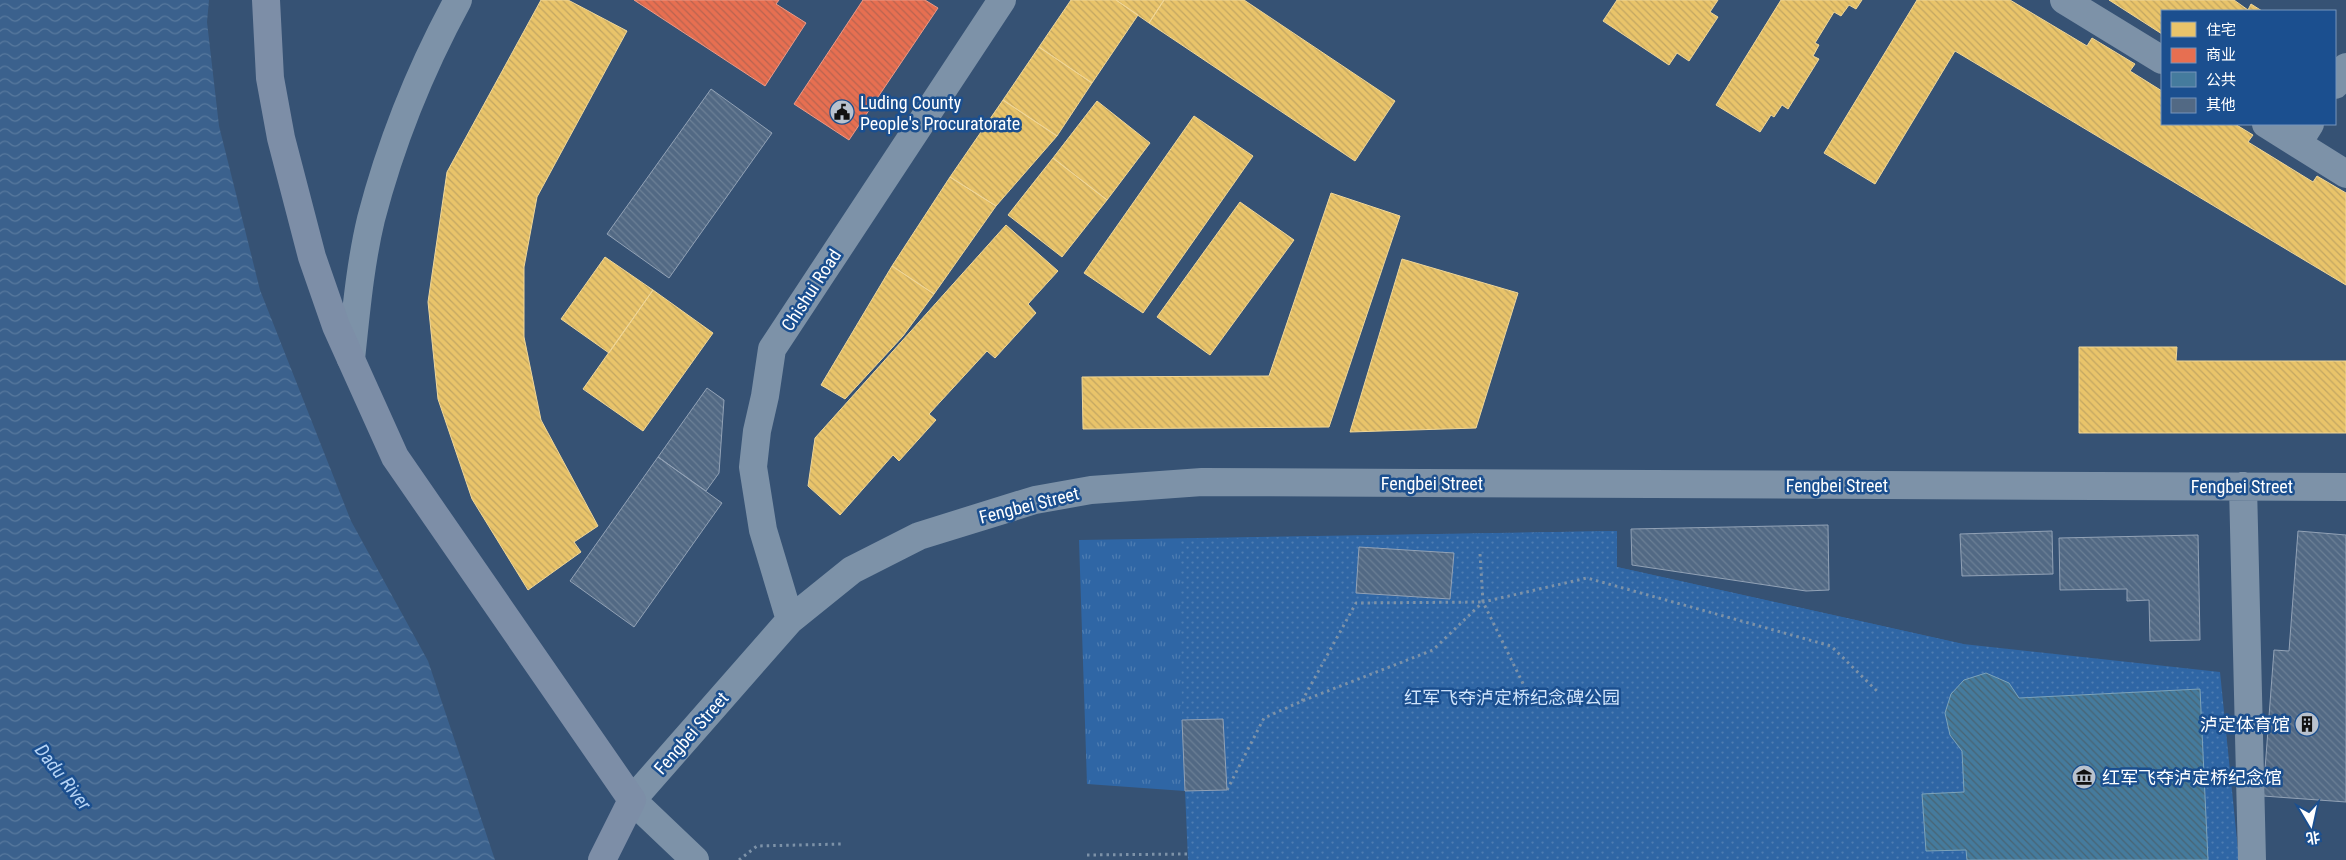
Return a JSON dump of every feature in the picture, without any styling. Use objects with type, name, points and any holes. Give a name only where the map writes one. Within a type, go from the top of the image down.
[{"type":"main road","points":[[266,0],[270,78],[281,138],[312,258],[336,326],[395,457],[632,800],[602,860]]},
{"type":"street","points":[[351,359],[358,290],[371,221],[390,153],[410,98],[434,44],[458,0]]},
{"type":"street","name":"Chishui Road","points":[[790,620],[763,530],[753,468],[757,431],[765,396],[772,349],[1002,0]]},
{"type":"street","points":[[2064,0],[2161,59]]},
{"type":"street","points":[[2336,83],[2346,67]]},
{"type":"street","points":[[2270,125],[2304,133],[2346,174]]},
{"type":"street","name":"Fengbei Street","points":[[632,800],[790,620],[852,570],[919,536],[1035,500],[1090,490],[1202,482],[2346,487]]},
{"type":"street","points":[[2242,486],[2252,860]]},
{"type":"street","points":[[632,800],[695,860]]},
{"type":"path","points":[[1480,554],[1483,602],[1534,706]]},
{"type":"path","points":[[1302,700],[1356,603],[1483,602],[1587,578],[1831,646],[1879,692]]},
{"type":"path","points":[[1227,790],[1264,718],[1302,700],[1433,650],[1483,602]]},
{"type":"path","points":[[739,860],[757,846],[842,844]]},
{"type":"path","points":[[1087,855],[1187,854]]},
{"type":"green space","points":[[1617,531],[1617,567],[1963,644],[1182,720],[1185,791],[1087,784],[1079,540]]},
{"type":"green space","name":"红军飞夺泸定桥纪念碑公园","points":[[1617,531],[1617,567],[1963,644],[2220,672],[2239,860],[1188,860],[1182,720],[1180,539]]},
{"type":"water","name":"Dadu River","points":[[0,0],[209,0],[207,22],[219,126],[260,290],[351,521],[428,661],[495,860],[0,860]]},
{"type":"building: 住宅","points":[[541,0],[568,0],[627,31],[537,197],[524,267],[524,337],[541,420],[598,526],[574,542],[581,552],[528,590],[472,499],[438,399],[428,302],[447,172]]},
{"type":"building: 住宅","points":[[1071,0],[1116,0],[1138,15],[1092,83],[1039,47]]},
{"type":"building: 住宅","points":[[1116,0],[1164,0],[1149,23]]},
{"type":"building: 住宅","points":[[1164,0],[1244,0],[1395,101],[1355,161],[1149,23]]},
{"type":"building: 住宅","points":[[1617,0],[1718,0],[1710,12],[1718,17],[1689,61],[1677,53],[1669,65],[1603,21]]},
{"type":"building: 住宅","points":[[1781,0],[1862,0],[1856,9],[1849,5],[1841,16],[1834,12],[1815,43],[1819,45],[1813,56],[1819,59],[1788,109],[1782,105],[1774,117],[1771,115],[1760,132],[1716,105]]},
{"type":"building: 住宅","points":[[1917,0],[2010,0],[2087,46],[2092,38],[2135,64],[2130,71],[2161,90],[2161,125],[2237,125],[2253,135],[2248,142],[2313,182],[2317,176],[2346,193],[2346,285],[1955,51],[1875,184],[1824,153]]},
{"type":"building: 住宅","points":[[2109,0],[2234,0],[2248,10],[2161,10],[2161,33]]},
{"type":"building: 住宅","points":[[2251,4],[2260,10],[2248,10]]},
{"type":"building: 住宅","points":[[1039,47],[1092,83],[1057,136],[1003,100]]},
{"type":"building: 住宅","points":[[1003,100],[1057,136],[996,206],[950,177]]},
{"type":"building: 住宅","points":[[1097,101],[1150,143],[1107,200],[1053,158]]},
{"type":"building: 住宅","points":[[1194,116],[1253,156],[1143,313],[1084,273]]},
{"type":"building: 住宅","points":[[1053,158],[1107,200],[1062,257],[1008,215]]},
{"type":"building: 住宅","points":[[950,177],[996,206],[934,294],[892,266]]},
{"type":"building: 住宅","points":[[1331,193],[1400,216],[1329,427],[1083,429],[1082,377],[1269,376]]},
{"type":"building: 住宅","points":[[1240,202],[1294,240],[1210,355],[1157,317]]},
{"type":"building: 住宅","points":[[1006,225],[1058,271],[1028,304],[1036,313],[995,358],[987,351],[929,414],[936,420],[899,461],[893,455],[840,515],[808,486],[815,438]]},
{"type":"building: 住宅","points":[[605,257],[653,290],[609,353],[561,319]]},
{"type":"building: 住宅","points":[[1402,259],[1518,293],[1476,428],[1350,432]]},
{"type":"building: 住宅","points":[[892,266],[934,294],[903,336],[845,399],[821,385]]},
{"type":"building: 住宅","points":[[653,290],[713,333],[643,431],[583,389]]},
{"type":"building: 住宅","points":[[2079,347],[2177,347],[2176,361],[2346,361],[2346,433],[2079,433]]},
{"type":"building: 商业","points":[[634,0],[779,0],[776,4],[806,23],[765,86]]},
{"type":"building: 商业","points":[[863,0],[925,0],[938,8],[849,140],[794,104]]},
{"type":"building: 公共","name":"红军飞夺泸定桥纪念馆","points":[[1986,673],[2009,683],[2019,698],[2200,689],[2208,860],[1967,860],[1966,850],[1926,851],[1922,794],[1964,792],[1962,751],[1950,735],[1945,713],[1951,694],[1964,680]]},
{"type":"building: 其他","points":[[711,89],[772,133],[669,278],[607,234]]},
{"type":"building: 其他","points":[[707,388],[724,400],[719,473],[706,491],[658,457]]},
{"type":"building: 其他","points":[[658,457],[722,503],[634,627],[570,581]]},
{"type":"building: 其他","points":[[1828,525],[1829,590],[1806,591],[1632,565],[1631,529]]},
{"type":"building: 其他","points":[[2052,531],[2053,574],[1962,576],[1960,534]]},
{"type":"building: 其他","name":"泸定体育馆","points":[[2298,531],[2346,535],[2346,802],[2263,796],[2274,650],[2289,651]]},
{"type":"building: 其他","points":[[2198,535],[2200,640],[2150,641],[2149,600],[2127,601],[2127,589],[2060,590],[2059,538]]},
{"type":"building: 其他","points":[[1359,547],[1454,553],[1450,599],[1356,593]]},
{"type":"building: 其他","points":[[1223,719],[1227,790],[1185,791],[1182,720]]},
{"type":"place","name":"Luding County People's Procuratorate","points":[[842,112]]},
{"type":"place","name":"泸定体育馆","points":[[2307,724]]},
{"type":"place","name":"红军飞夺泸定桥纪念馆","points":[[2084,777]]}]
